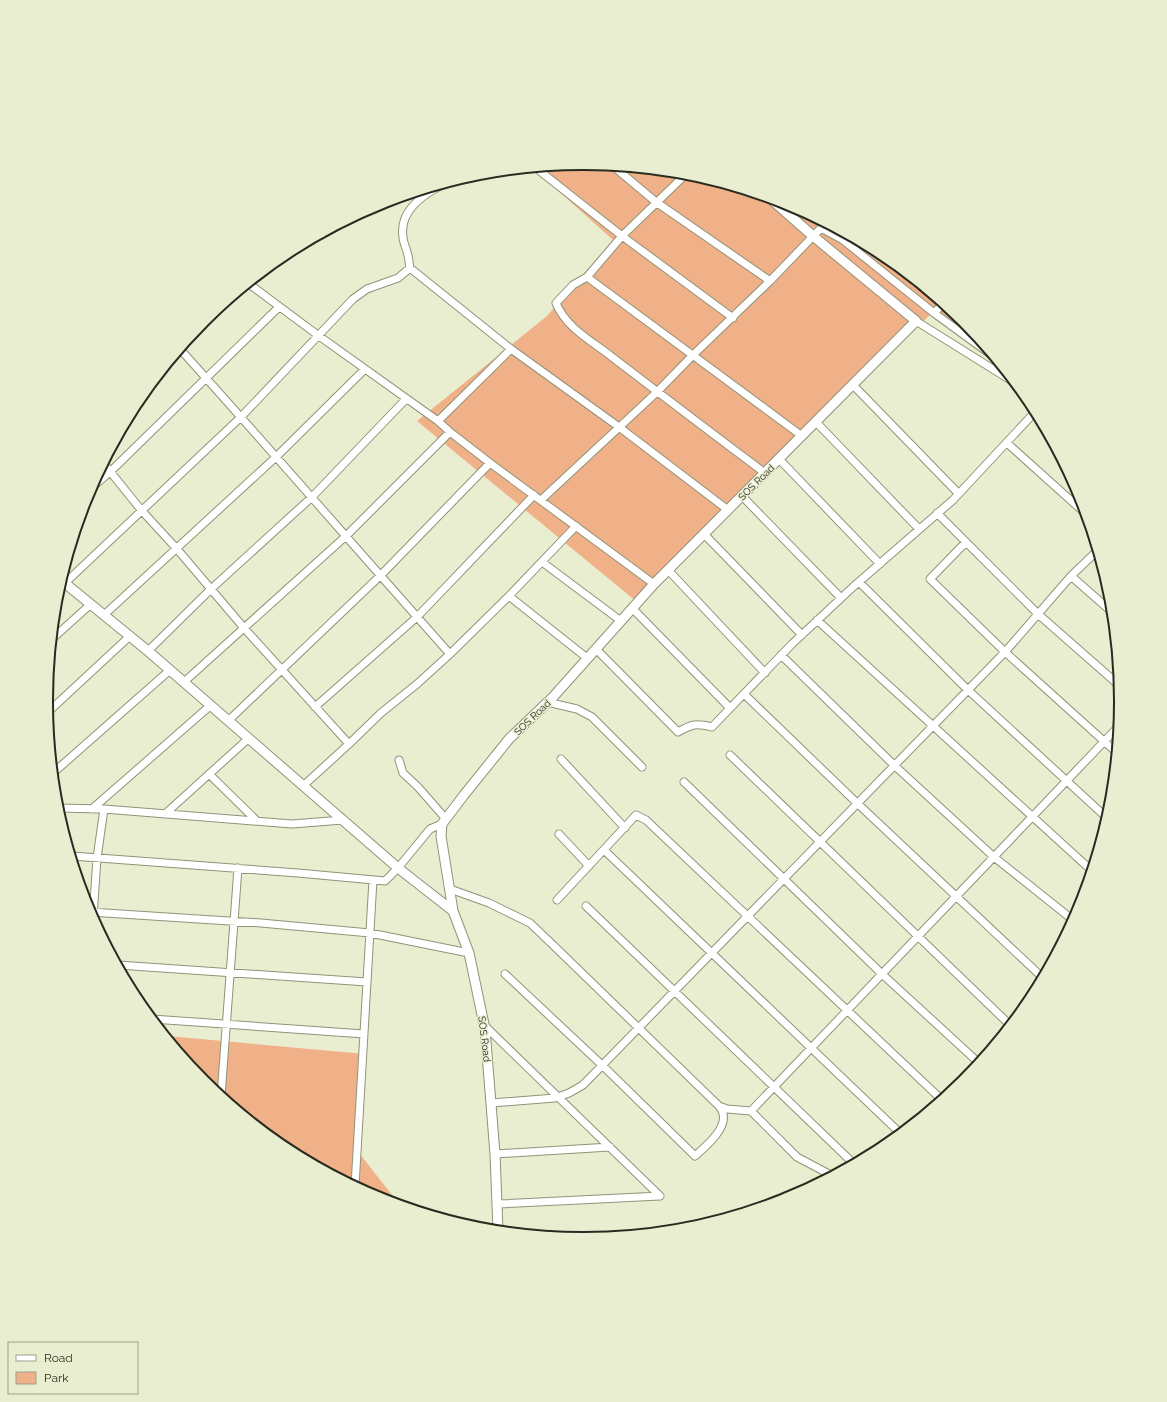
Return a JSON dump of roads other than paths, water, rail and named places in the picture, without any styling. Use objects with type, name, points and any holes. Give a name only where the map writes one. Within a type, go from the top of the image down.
[{"type":"street","points":[[620,172],[656,202],[770,282]]},
{"type":"street","points":[[542,173],[622,236],[733,318]]},
{"type":"street","points":[[680,180],[622,236],[587,277],[573,285],[556,303],[560,313],[578,332],[765,473]]},
{"type":"street","points":[[426,195],[413,205],[402,223],[403,237],[410,268],[511,349],[728,510]]},
{"type":"street","points":[[783,210],[916,321],[999,372]]},
{"type":"street","points":[[541,500],[619,428],[733,318],[770,282],[821,228],[843,240],[934,313],[974,342]]},
{"type":"street","points":[[68,577],[142,511],[241,417],[353,299],[367,289],[398,278],[410,268]]},
{"type":"street","points":[[587,277],[802,436]]},
{"type":"street","points":[[253,287],[438,421],[490,463],[654,584]]},
{"type":"street","points":[[102,478],[207,379],[280,307]]},
{"type":"street","points":[[934,313],[939,308]]},
{"type":"street","name":"SOS Road","points":[[498,1224],[495,1154],[484,1025],[469,953],[453,911],[442,836],[444,821],[509,739],[548,702],[654,584],[916,321]]},
{"type":"street","points":[[438,421],[511,349]]},
{"type":"street","points":[[183,353],[450,654]]},
{"type":"street","points":[[104,615],[276,457],[365,369]]},
{"type":"street","points":[[853,385],[958,493]]},
{"type":"street","points":[[148,651],[211,589],[312,497],[406,399]]},
{"type":"street","points":[[596,649],[678,732],[690,725],[698,724],[712,727],[817,620],[938,513],[1031,416]]},
{"type":"street","points":[[816,422],[919,529]]},
{"type":"street","points":[[184,682],[346,536],[450,432]]},
{"type":"street","points":[[1007,443],[1077,506]]},
{"type":"street","points":[[779,459],[880,564]]},
{"type":"street","points":[[229,720],[380,576],[490,463]]},
{"type":"street","points":[[107,468],[142,511],[177,549],[244,628],[350,744]]},
{"type":"street","points":[[315,707],[417,617],[534,495]]},
{"type":"street","points":[[742,496],[841,598]]},
{"type":"street","points":[[938,513],[1038,614],[1113,680]]},
{"type":"street","points":[[303,786],[350,744],[381,713],[417,684],[450,654],[510,596],[576,526]]},
{"type":"street","points":[[704,534],[802,635]]},
{"type":"street","points":[[966,542],[930,579],[1005,652],[1112,748]]},
{"type":"street","points":[[491,1103],[558,1097],[570,1093],[583,1085],[640,1029],[933,727],[1005,652],[1071,576],[1093,555]]},
{"type":"street","points":[[542,562],[621,621]]},
{"type":"street","points":[[668,570],[765,673]]},
{"type":"street","points":[[1071,576],[1105,606]]},
{"type":"street","points":[[859,582],[968,690],[1102,813]]},
{"type":"street","points":[[66,584],[229,720],[398,868],[453,911]]},
{"type":"street","points":[[510,596],[587,658]]},
{"type":"street","points":[[58,634],[91,604]]},
{"type":"street","points":[[632,608],[730,708]]},
{"type":"street","points":[[817,620],[1088,867]]},
{"type":"street","points":[[53,707],[130,636]]},
{"type":"street","points":[[781,655],[895,766],[994,857],[1068,916]]},
{"type":"street","points":[[58,770],[170,670]]},
{"type":"street","points":[[744,694],[858,804],[1038,974]]},
{"type":"street","points":[[548,702],[577,709],[592,717],[642,767]]},
{"type":"street","points":[[92,809],[211,705]]},
{"type":"street","points":[[751,1111],[1113,733]]},
{"type":"street","points":[[164,814],[249,738]]},
{"type":"street","points":[[730,755],[1006,1021]]},
{"type":"street","points":[[76,856],[238,868],[385,881],[398,868],[430,829],[444,821],[418,787],[403,773],[399,760]]},
{"type":"street","points":[[561,760],[625,828]]},
{"type":"street","points":[[209,774],[257,821]]},
{"type":"street","points":[[684,782],[882,974],[975,1059]]},
{"type":"street","points":[[64,808],[104,809],[292,824],[343,820]]},
{"type":"street","points":[[93,904],[97,858],[104,809]]},
{"type":"street","points":[[557,900],[636,815],[646,820],[938,1096]]},
{"type":"street","points":[[559,834],[589,866]]},
{"type":"street","points":[[604,850],[896,1129]]},
{"type":"street","points":[[222,1088],[238,868]]},
{"type":"street","points":[[355,1180],[373,880]]},
{"type":"street","points":[[450,889],[489,903],[530,923],[719,1106],[723,1114],[721,1125],[715,1137],[695,1156],[603,1066],[505,974]]},
{"type":"street","points":[[586,906],[850,1160]]},
{"type":"street","points":[[98,914],[234,921],[370,933],[469,953]]},
{"type":"street","points":[[124,965],[367,982]]},
{"type":"street","points":[[160,1020],[364,1034]]},
{"type":"street","points":[[484,1025],[660,1196],[498,1204]]},
{"type":"street","points":[[719,1106],[727,1109],[751,1111],[797,1157],[826,1172]]},
{"type":"street","points":[[495,1154],[610,1147]]}]
